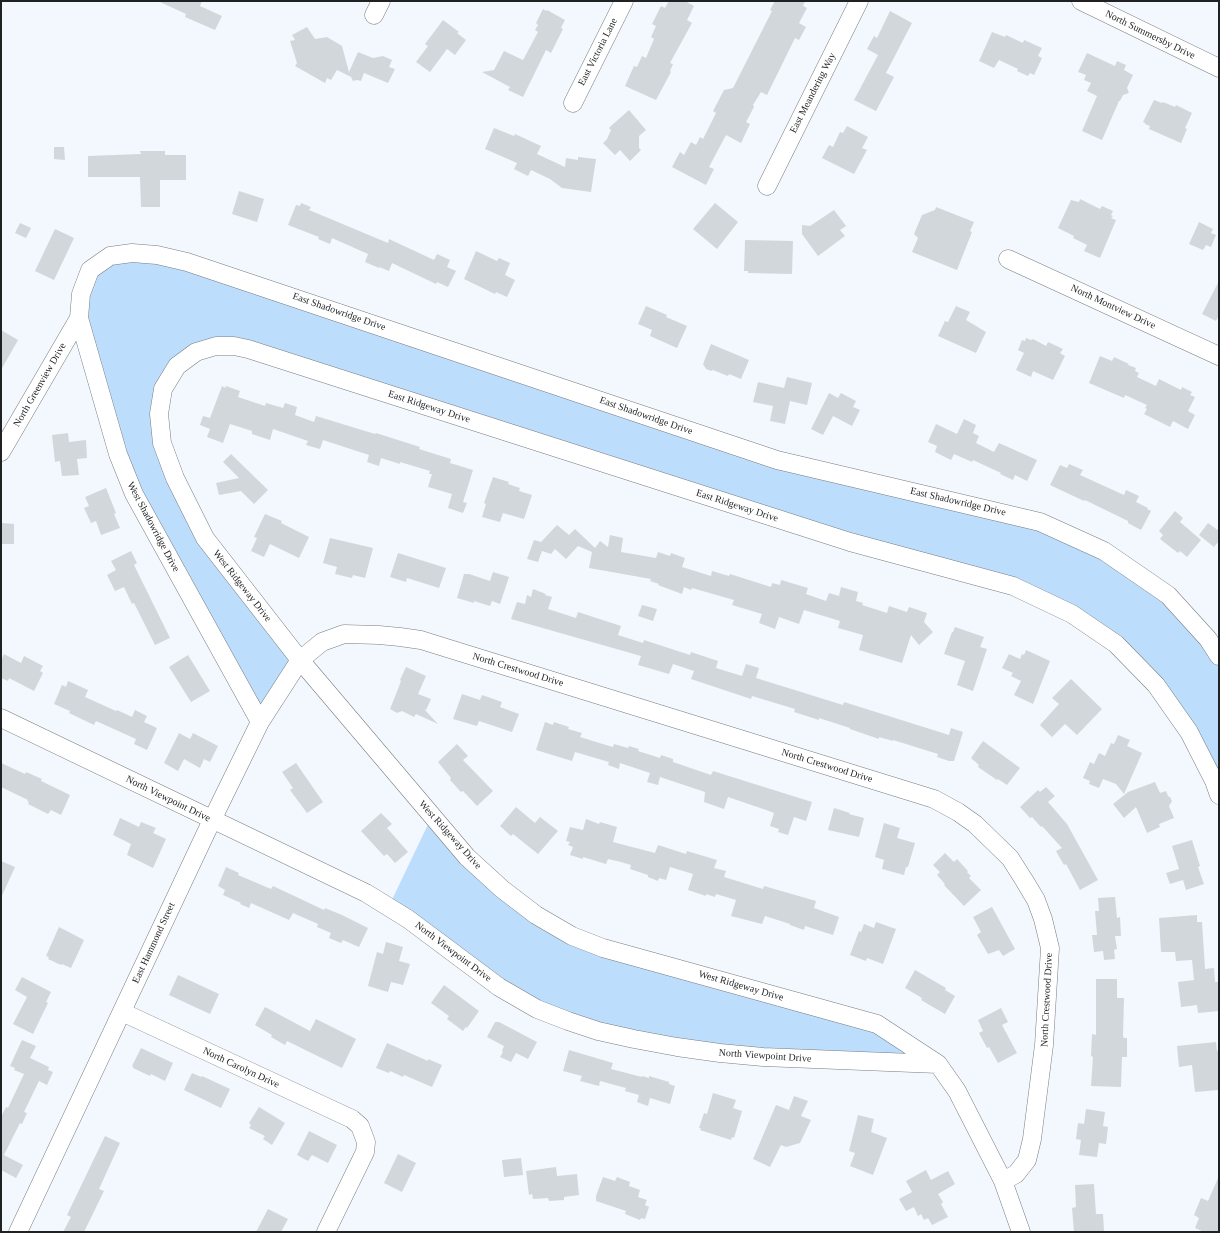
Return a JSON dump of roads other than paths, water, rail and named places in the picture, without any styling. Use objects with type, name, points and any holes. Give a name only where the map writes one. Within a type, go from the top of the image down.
[{"type":"street","name":"East Victoria Lane","points":[[573,103],[624,1]]},
{"type":"street","name":"East Meandering Way","points":[[767,186],[859,1]]},
{"type":"street","name":"North Summersby Drive","points":[[1081,1],[1219,68]]},
{"type":"street","name":"East Shadowridge Drive","points":[[79,318],[82,294],[90,270],[110,256],[132,252],[157,255],[187,262],[777,460],[1040,522],[1104,551],[1168,595],[1208,639],[1219,656]]},
{"type":"street","name":"North Montview Drive","points":[[1008,259],[1219,356]]},
{"type":"street","name":"North Greenview Drive","points":[[1,452],[79,318]]},
{"type":"street","name":"West Shadowridge Drive","points":[[79,318],[118,454],[134,494],[260,722]]},
{"type":"street","name":"East Ridgeway Drive","points":[[177,366],[196,352],[216,346],[234,346],[248,349],[850,542],[1013,586],[1072,614],[1116,644],[1156,685],[1189,732],[1214,780],[1219,795]]},
{"type":"street","name":"West Ridgeway Drive","points":[[177,366],[163,389],[159,414],[162,443],[174,478],[204,538],[300,660],[467,857],[502,889],[536,915],[572,936],[603,948],[877,1024],[938,1064],[957,1091],[1003,1181],[1021,1232]]},
{"type":"street","name":"North Crestwood Drive","points":[[300,660],[322,642],[344,634],[379,635],[421,640],[934,800],[958,812],[975,824],[1010,858],[1024,880],[1036,900],[1044,919],[1050,948],[1044,1045],[1032,1139],[1027,1160],[1016,1174],[1003,1181]]},
{"type":"street","name":"East Hammond Street","points":[[18,1232],[212,820],[260,722],[300,660]]},
{"type":"street","name":"North Viewpoint Drive","points":[[1,718],[366,893],[408,919],[499,987],[537,1009],[568,1021],[598,1031],[634,1039],[720,1053],[763,1057],[938,1064]]},
{"type":"street","name":"North Carolyn Drive","points":[[122,1012],[352,1119],[360,1126],[366,1142],[365,1152],[326,1232]]}]
